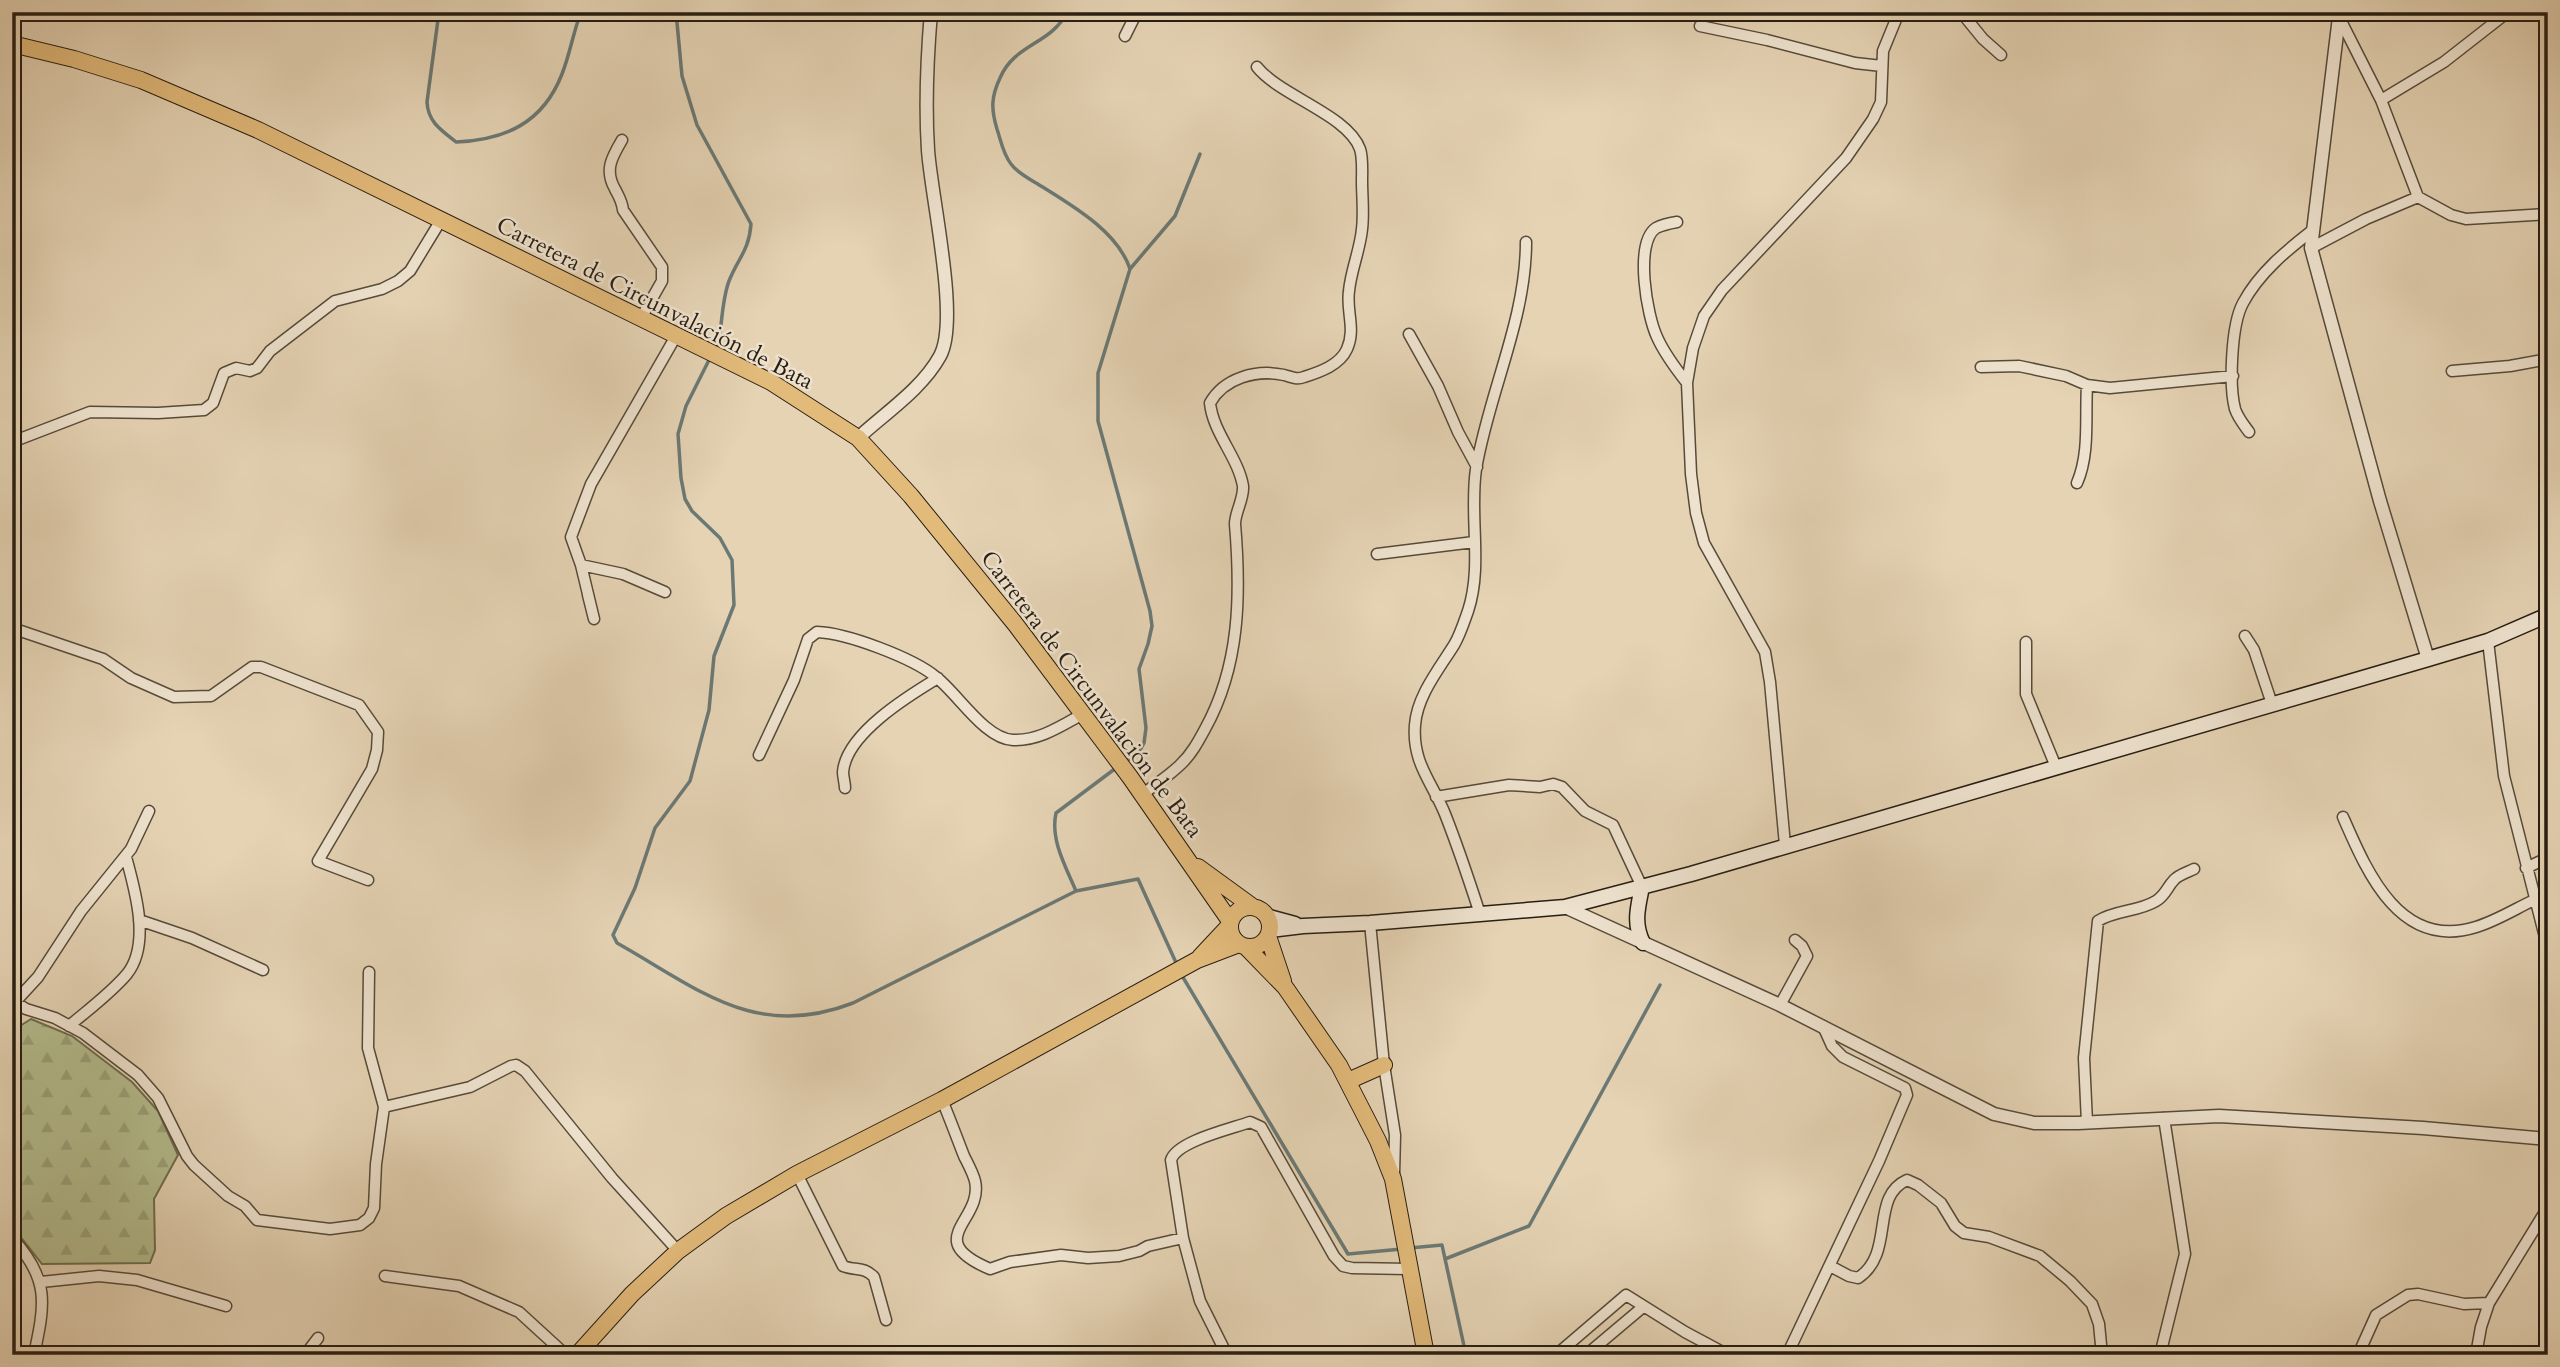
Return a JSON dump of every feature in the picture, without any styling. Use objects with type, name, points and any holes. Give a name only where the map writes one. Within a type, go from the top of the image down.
[{"type":"main road","name":"Carretera de Circunvalación de Bata","points":[[12,44],[74,59],[141,80],[202,104],[725,359],[771,383],[858,438],[911,496],[1016,625],[1130,777],[1230,923]]},
{"type":"main road","points":[[1269,928],[1370,923],[1565,906],[1642,887],[2428,659],[2488,641],[2548,615]]},
{"type":"main road","name":"Carretera de Circunvalación de Bata","points":[[1187,859],[1252,906]]},
{"type":"main road","points":[[1642,887],[1636,919],[1637,932],[1643,943]]},
{"type":"main road","points":[[1193,962],[1241,908],[1252,906],[1264,912],[1285,987]]},
{"type":"main road","points":[[1230,923],[1232,936],[1285,987],[1348,1081],[1378,1141],[1393,1179],[1426,1355]]},
{"type":"main road","points":[[578,1355],[632,1294],[678,1251],[726,1216],[797,1174],[942,1100],[1193,962],[1243,946],[1259,945],[1269,928]]},
{"type":"main road","points":[[1348,1081],[1384,1065]]},
{"type":"main road","points":[[1409,1268],[1409,1291],[1417,1355]]},
{"type":"street","points":[[858,438],[925,378],[942,354],[948,330],[946,292],[928,152],[925,74],[931,12]]},
{"type":"street","points":[[1125,36],[1137,12]]},
{"type":"street","points":[[1785,845],[1765,652],[1704,543],[1696,513],[1691,474],[1687,383],[1693,348],[1704,316],[1722,289],[1846,158],[1873,119],[1881,102],[1883,51],[1899,12]]},
{"type":"street","points":[[1961,12],[1983,39],[2001,55]]},
{"type":"street","points":[[2381,100],[2444,62],[2508,12]]},
{"type":"street","points":[[2338,15],[2381,100],[2418,197],[2442,211],[2466,219],[2548,214]]},
{"type":"street","points":[[2338,15],[2311,248],[2380,501],[2428,659]]},
{"type":"street","points":[[1700,26],[1855,63],[1882,66]]},
{"type":"street","points":[[1142,795],[1180,765],[1193,749],[1218,705],[1228,675],[1239,615],[1235,515],[1243,495],[1243,485],[1211,414],[1210,403],[1215,394],[1232,380],[1248,375],[1284,375],[1300,379],[1320,371],[1338,361],[1347,350],[1352,331],[1348,293],[1362,229],[1360,149],[1332,119],[1308,101],[1278,87],[1257,67]]},
{"type":"street","points":[[622,140],[610,161],[608,170],[612,185],[622,200],[623,210],[662,267],[662,281],[640,318]]},
{"type":"street","points":[[2311,248],[2366,219],[2418,197]]},
{"type":"street","points":[[12,442],[90,412],[158,414],[204,410],[213,403],[224,373],[236,368],[250,371],[257,368],[270,351],[335,301],[382,289],[398,281],[410,271],[441,220]]},
{"type":"street","points":[[1677,222],[1657,228],[1649,236],[1645,248],[1646,300],[1656,337],[1687,383]]},
{"type":"street","points":[[2249,432],[2234,406],[2237,319],[2242,303],[2270,266],[2313,230]]},
{"type":"street","points":[[1480,914],[1459,850],[1422,771],[1416,752],[1415,724],[1434,674],[1456,642],[1469,609],[1475,576],[1472,505],[1477,467],[1515,321],[1526,267],[1526,242]]},
{"type":"street","points":[[1409,334],[1438,386],[1477,467]]},
{"type":"street","points":[[588,595],[593,619],[581,565],[571,537],[581,506],[609,451],[676,336]]},
{"type":"street","points":[[2452,371],[2510,366],[2548,359]]},
{"type":"street","points":[[1981,368],[2019,366],[2066,376],[2087,385],[2110,388],[2233,376]]},
{"type":"street","points":[[2077,483],[2086,449],[2087,385]]},
{"type":"street","points":[[1377,554],[1474,542]]},
{"type":"street","points":[[581,565],[627,575],[665,592]]},
{"type":"street","points":[[12,628],[103,659],[131,678],[174,697],[211,696],[252,667],[261,667],[359,705],[378,732],[377,750],[372,769],[318,862],[368,880]]},
{"type":"street","points":[[760,755],[808,639],[817,632],[831,632],[855,640],[918,666],[937,678],[981,723],[999,737],[1012,740],[1036,738],[1083,714]]},
{"type":"street","points":[[2245,636],[2254,650],[2272,704]]},
{"type":"street","points":[[2488,641],[2504,776],[2548,949]]},
{"type":"street","points":[[2026,642],[2026,694],[2056,767]]},
{"type":"street","points":[[845,788],[843,771],[860,737],[902,700],[937,678]]},
{"type":"street","points":[[1436,797],[1509,785],[1553,784],[1562,787],[1585,811],[1613,825],[1642,887]]},
{"type":"street","points":[[149,811],[126,857],[81,911],[38,976],[13,1001],[69,1026],[111,1052],[148,1085],[162,1105],[194,1165],[228,1196],[245,1206],[257,1220],[330,1229],[360,1225],[369,1218],[374,1208],[376,1164],[384,1107],[368,1048],[369,972]]},
{"type":"street","points":[[2343,817],[2365,868],[2402,916],[2417,925],[2451,932],[2476,928],[2534,901]]},
{"type":"street","points":[[2526,868],[2543,860],[2548,851]]},
{"type":"street","points":[[69,1026],[127,974],[135,958],[138,905],[126,857]]},
{"type":"street","points":[[2087,1123],[2084,1058],[2098,921],[2107,915],[2125,913],[2154,902],[2167,892],[2174,879],[2194,869]]},
{"type":"street","points":[[1565,906],[1780,1005],[1994,1114],[2034,1123],[2219,1116],[2548,1139]]},
{"type":"street","points":[[139,920],[192,938],[263,970]]},
{"type":"street","points":[[1370,923],[1384,1065],[1395,1135],[1393,1179]]},
{"type":"street","points":[[1780,1005],[1807,956],[1795,940]]},
{"type":"street","points":[[1787,1355],[1907,1096],[1905,1088],[1843,1057],[1832,1046],[1823,1026]]},
{"type":"street","points":[[384,1107],[470,1087],[516,1065],[678,1251]]},
{"type":"street","points":[[942,1100],[975,1181],[973,1206],[962,1221],[957,1240],[961,1253],[972,1262],[989,1269],[1010,1262],[1061,1255],[1088,1258],[1119,1256],[1183,1238]]},
{"type":"street","points":[[2160,1355],[2185,1254],[2164,1118]]},
{"type":"street","points":[[1227,1355],[1200,1301],[1183,1238],[1171,1160],[1173,1154],[1194,1141],[1250,1122],[1261,1127],[1334,1256],[1343,1266],[1409,1268]]},
{"type":"street","points":[[797,1174],[843,1266],[850,1269],[861,1268],[874,1277],[886,1320]]},
{"type":"street","points":[[1830,1266],[1858,1278],[1869,1271],[1877,1258],[1889,1195],[1897,1184],[1907,1180],[1941,1203],[1955,1226],[1965,1233],[1989,1237],[2040,1256],[2070,1281],[2092,1304],[2099,1324],[2102,1355]]},
{"type":"street","points":[[2476,1355],[2489,1303],[2548,1207]]},
{"type":"street","points":[[12,1238],[41,1282],[44,1300],[42,1321],[34,1355]]},
{"type":"street","points":[[41,1282],[99,1276],[137,1280],[226,1306]]},
{"type":"street","points":[[385,1276],[459,1286],[519,1312],[566,1355]]},
{"type":"street","points":[[2358,1355],[2376,1315],[2409,1295],[2418,1294],[2464,1304],[2489,1303]]},
{"type":"street","points":[[1556,1355],[1619,1298],[1626,1295],[1728,1355]]},
{"type":"street","points":[[1586,1355],[1643,1307]]},
{"type":"street","points":[[305,1355],[318,1338]]},
{"type":"green space","points":[[31,1019],[72,1036],[132,1082],[158,1111],[178,1155],[154,1199],[155,1250],[150,1263],[42,1264],[12,1226],[12,1031]]},
{"type":"waterway","points":[[439,12],[427,102],[433,120],[456,142],[474,141],[506,133],[533,117],[554,91],[562,74],[581,12]]},
{"type":"waterway","points":[[676,12],[682,76],[697,125],[751,224],[746,248],[727,288],[716,348]]},
{"type":"waterway","points":[[1067,12],[1052,31],[1024,50],[1007,66],[995,91],[993,109],[1002,147],[1014,168],[1093,221],[1116,243],[1130,269],[1098,373],[1098,421],[1152,626],[1139,669],[1146,728],[1144,743],[1139,752],[1125,762]]},
{"type":"waterway","points":[[1130,269],[1175,216],[1200,154]]},
{"type":"waterway","points":[[710,358],[686,406],[678,434],[681,478],[685,499],[692,511],[720,538],[732,560],[734,605],[714,656],[709,710],[690,781],[655,828],[635,888],[613,935],[617,943],[702,992],[729,1004],[757,1013],[786,1016],[818,1013],[853,1003],[1076,891]]},
{"type":"waterway","points":[[1116,768],[1056,813],[1055,833],[1060,853],[1076,891],[1138,879],[1178,967]]},
{"type":"waterway","points":[[1181,974],[1348,1254],[1402,1249]]},
{"type":"waterway","points":[[1445,1259],[1529,1226],[1660,985]]},
{"type":"waterway","points":[[1410,1248],[1442,1245],[1466,1355]]}]
